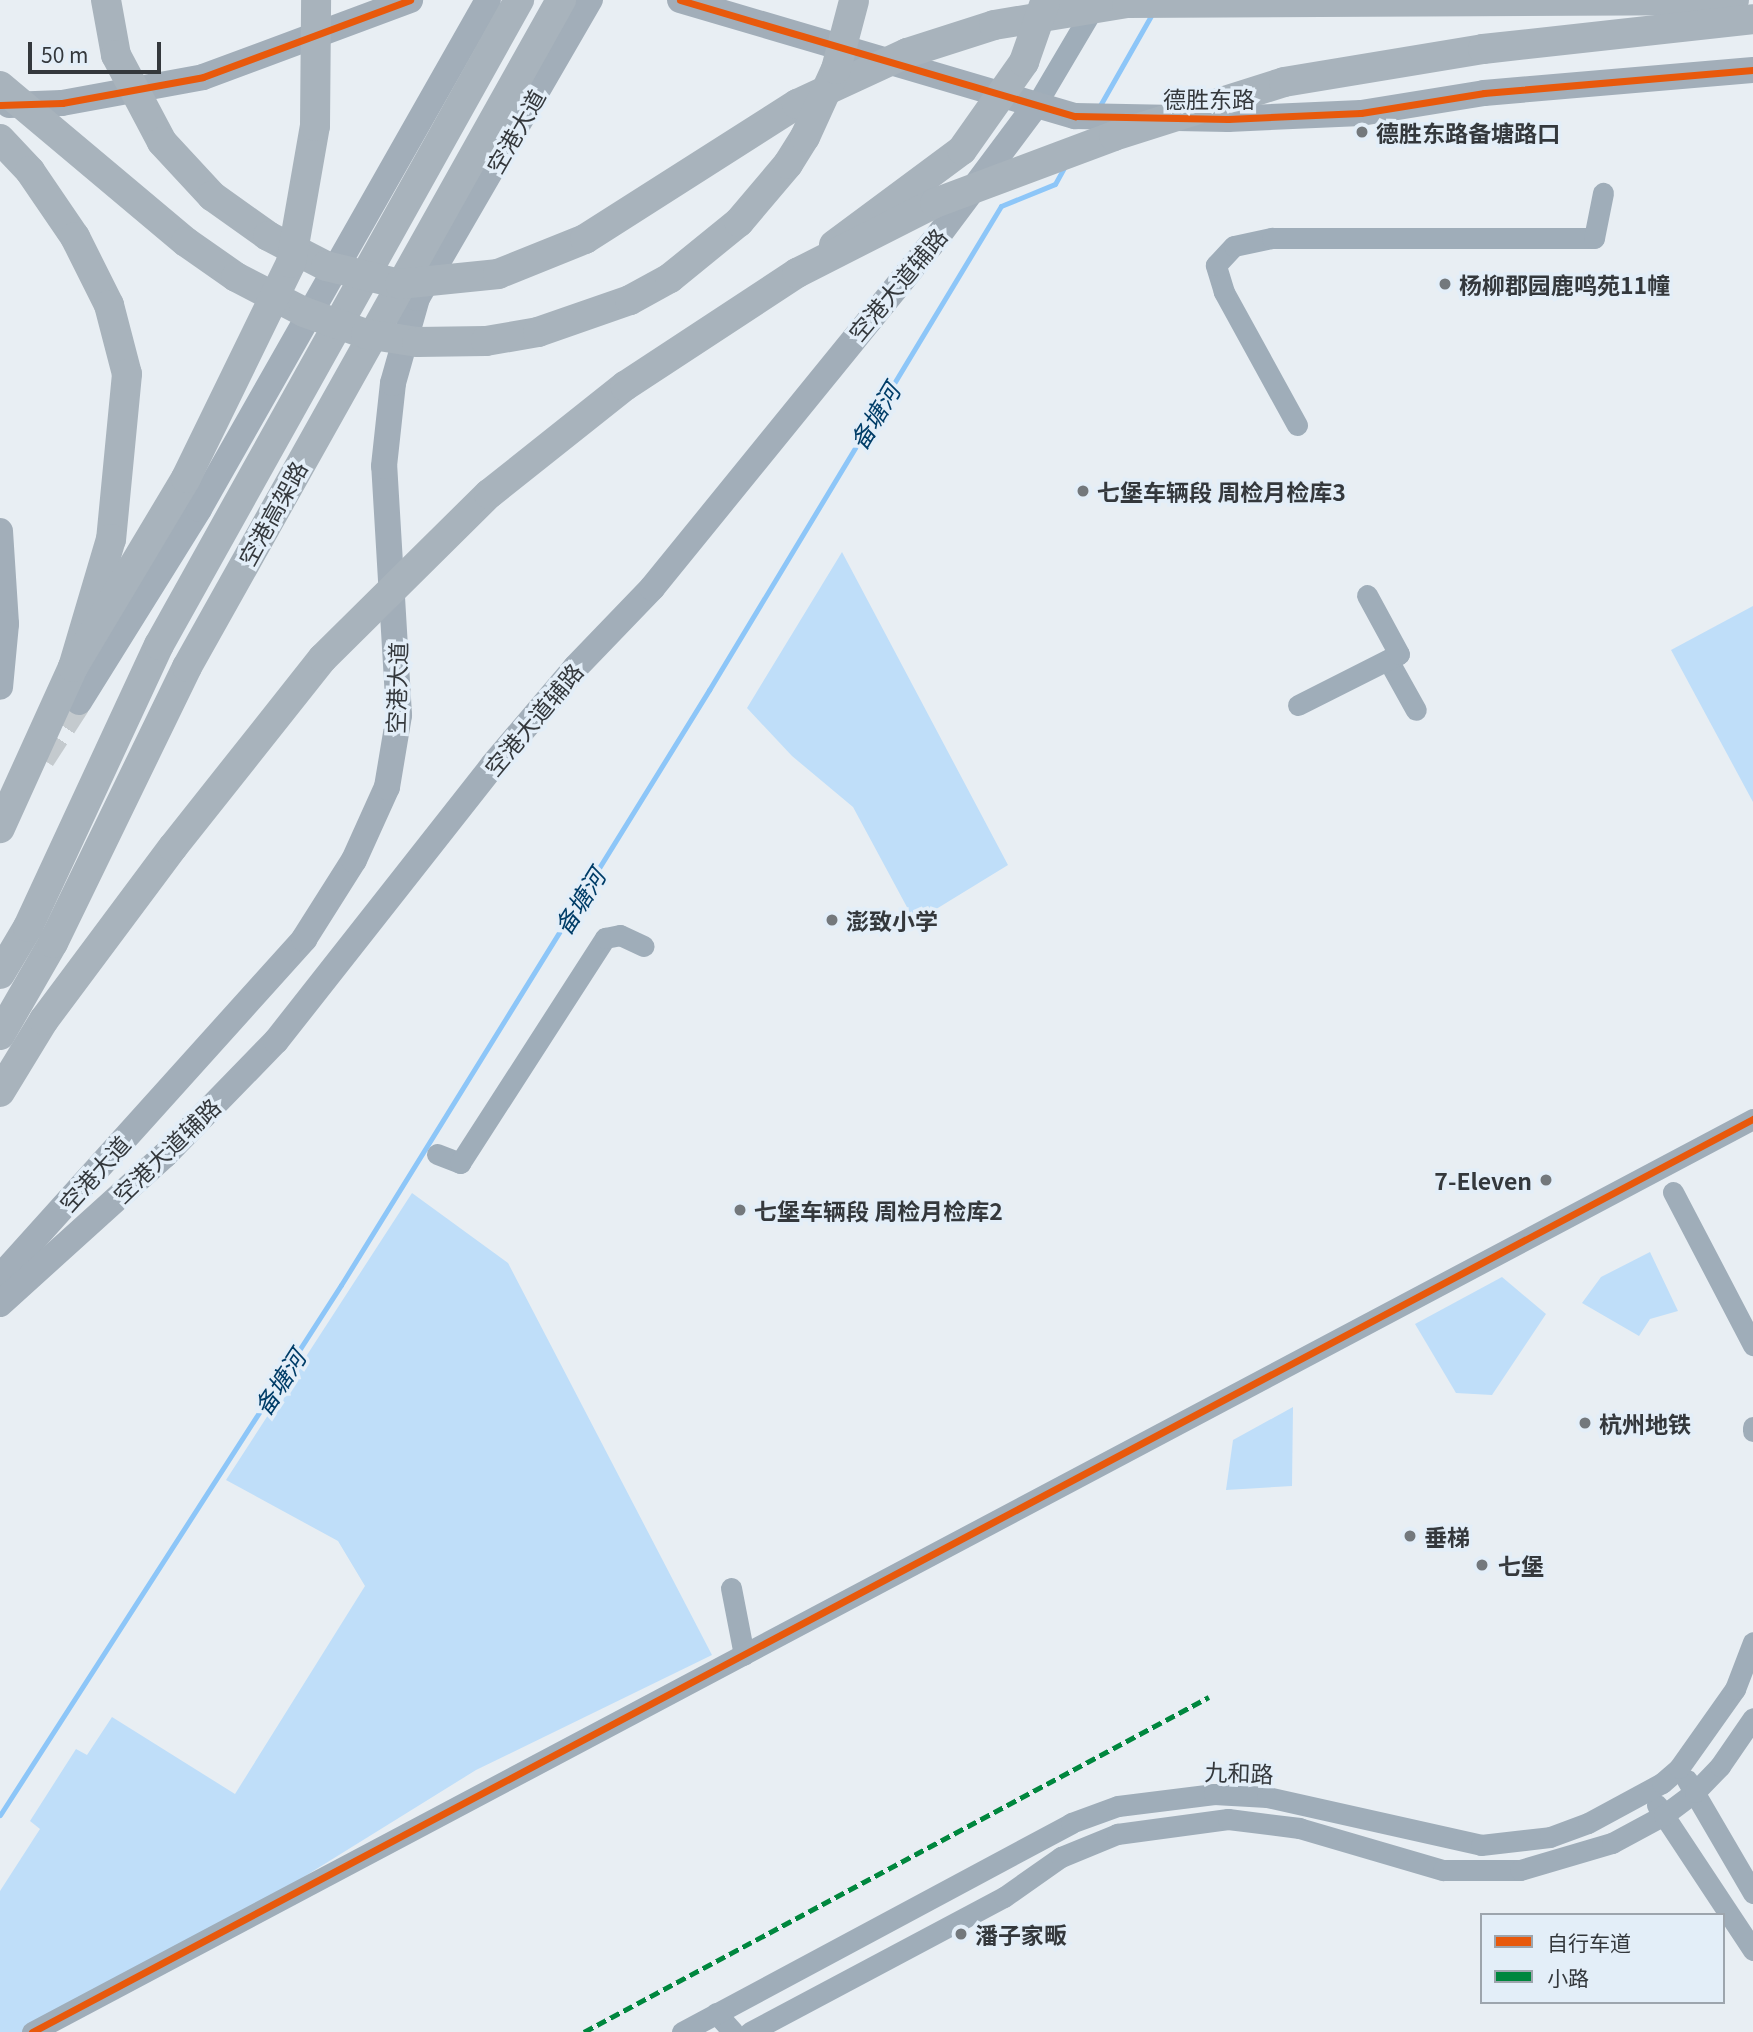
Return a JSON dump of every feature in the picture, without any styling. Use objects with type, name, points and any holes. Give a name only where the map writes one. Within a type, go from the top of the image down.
[{"type":"highway","points":[[106,0],[116,55],[162,142],[212,196],[268,236],[326,266],[400,284],[498,274],[585,239],[797,104],[907,53],[994,25],[1128,3],[1734,0]]},
{"type":"highway","points":[[0,828],[73,667],[186,478],[291,263],[315,126],[316,0]]},
{"type":"highway","name":"空港高架路","points":[[0,974],[28,927],[159,645],[486,31],[519,0]]},
{"type":"highway","name":"空港高架路","points":[[0,1035],[53,943],[187,667],[551,44],[561,0]]},
{"type":"highway","points":[[0,86],[186,242],[236,277],[304,312],[366,334],[417,342],[486,341],[538,332],[630,300],[670,278],[739,222],[788,164],[805,136],[836,69],[854,0]]},
{"type":"highway","points":[[0,1092],[44,1020],[173,847],[323,658],[489,494],[625,386],[797,272],[962,150],[1024,62],[1046,0]]},
{"type":"highway","points":[[797,272],[935,203],[1114,136],[1284,82],[1483,48],[1753,19]]},
{"type":"highway","points":[[0,139],[30,171],[75,237],[109,305],[127,374],[111,539],[73,667]]},
{"type":"main road","points":[[0,105],[62,103],[203,77],[410,0]]},
{"type":"main road","points":[[79,702],[486,31],[488,0]]},
{"type":"main road","name":"空港大道","points":[[0,1277],[286,959],[354,860],[387,787],[399,715],[384,466],[393,383],[417,298],[551,44],[590,0]]},
{"type":"main road","name":"德胜东路","points":[[680,0],[1036,105],[1093,116],[1228,119],[1362,113],[1484,93],[1753,70]]},
{"type":"main road","name":"空港大道辅路","points":[[0,1304],[165,1155],[276,1041],[493,765],[576,667],[652,588],[935,240],[1036,105]]},
{"type":"main road","points":[[0,531],[6,624],[0,687]]},
{"type":"street","points":[[1036,105],[1098,0]]},
{"type":"street","points":[[1297,425],[1224,292],[1216,265],[1234,246],[1272,238],[1594,238],[1603,193]]},
{"type":"street","points":[[1298,705],[1399,654],[1367,595]]},
{"type":"street","points":[[1388,660],[1416,710]]},
{"type":"street","points":[[436,1154],[460,1163],[605,938],[620,935],[643,946]]},
{"type":"street","points":[[32,2032],[1753,1119]]},
{"type":"street","points":[[1673,1192],[1753,1345]]},
{"type":"street","points":[[731,1588],[744,1655]]},
{"type":"street","name":"九和路","points":[[687,2031],[1071,1823],[1118,1806],[1214,1794],[1267,1797],[1481,1845],[1550,1836],[1588,1824],[1648,1791],[1679,1768],[1735,1689],[1753,1642]]},
{"type":"street","name":"九和路","points":[[750,2032],[992,1903],[1061,1857],[1117,1834],[1228,1819],[1299,1828],[1443,1870],[1520,1870],[1570,1858],[1612,1843],[1664,1815],[1695,1792],[1753,1718]]},
{"type":"street","points":[[1679,1768],[1753,1893]]},
{"type":"street","points":[[1648,1791],[1753,1950]]},
{"type":"street","points":[[716,2014],[733,2032]]},
{"type":"shaded area","points":[[842,552],[1008,865],[915,922],[853,807],[792,756],[747,708]]},
{"type":"shaded area","points":[[1753,606],[1753,802],[1671,650]]},
{"type":"shaded area","points":[[412,1193],[508,1263],[712,1655],[476,1770],[54,2032],[0,2032],[0,1891],[40,1829],[30,1821],[76,1749],[87,1755],[112,1717],[235,1794],[365,1586],[338,1541],[226,1480]]},
{"type":"shaded area","points":[[1650,1252],[1678,1311],[1650,1319],[1639,1336],[1582,1303],[1601,1277]]},
{"type":"shaded area","points":[[1502,1277],[1546,1314],[1492,1395],[1456,1393],[1415,1324]]},
{"type":"shaded area","points":[[1293,1407],[1292,1486],[1226,1490],[1233,1440]]},
{"type":"waterway","name":"备塘河","points":[[1098,109],[1152,14]]},
{"type":"waterway","name":"备塘河","points":[[0,1815],[341,1285],[709,690],[1001,206],[1055,184],[1065,166]]},
{"type":"tunnel","points":[[42,759],[79,702]]},
{"type":"marked path","points":[[584,2032],[1209,1697]]},
{"type":"cycle path","points":[[0,105],[62,103],[203,77],[410,0]]},
{"type":"cycle path","points":[[680,0],[1075,116],[1228,119],[1361,113],[1484,93],[1753,70]]},
{"type":"cycle path","points":[[32,2032],[1753,1119]]},
{"type":"place","name":"德胜东路备塘路口","points":[[1362,132]]},
{"type":"place","name":"杨柳郡园鹿鸣苑11幢","points":[[1445,284]]},
{"type":"place","name":"七堡车辆段 周检月检库3","points":[[1083,491]]},
{"type":"place","name":"澎致小学","points":[[832,920]]},
{"type":"place","name":"7-Eleven","points":[[1546,1180]]},
{"type":"place","name":"七堡车辆段 周检月检库2","points":[[740,1210]]},
{"type":"place","name":"杭州地铁","points":[[1585,1423]]},
{"type":"place","name":"垂梯","points":[[1410,1536]]},
{"type":"place","name":"七堡","points":[[1482,1565]]},
{"type":"place","name":"潘子家畈","points":[[961,1934]]}]
